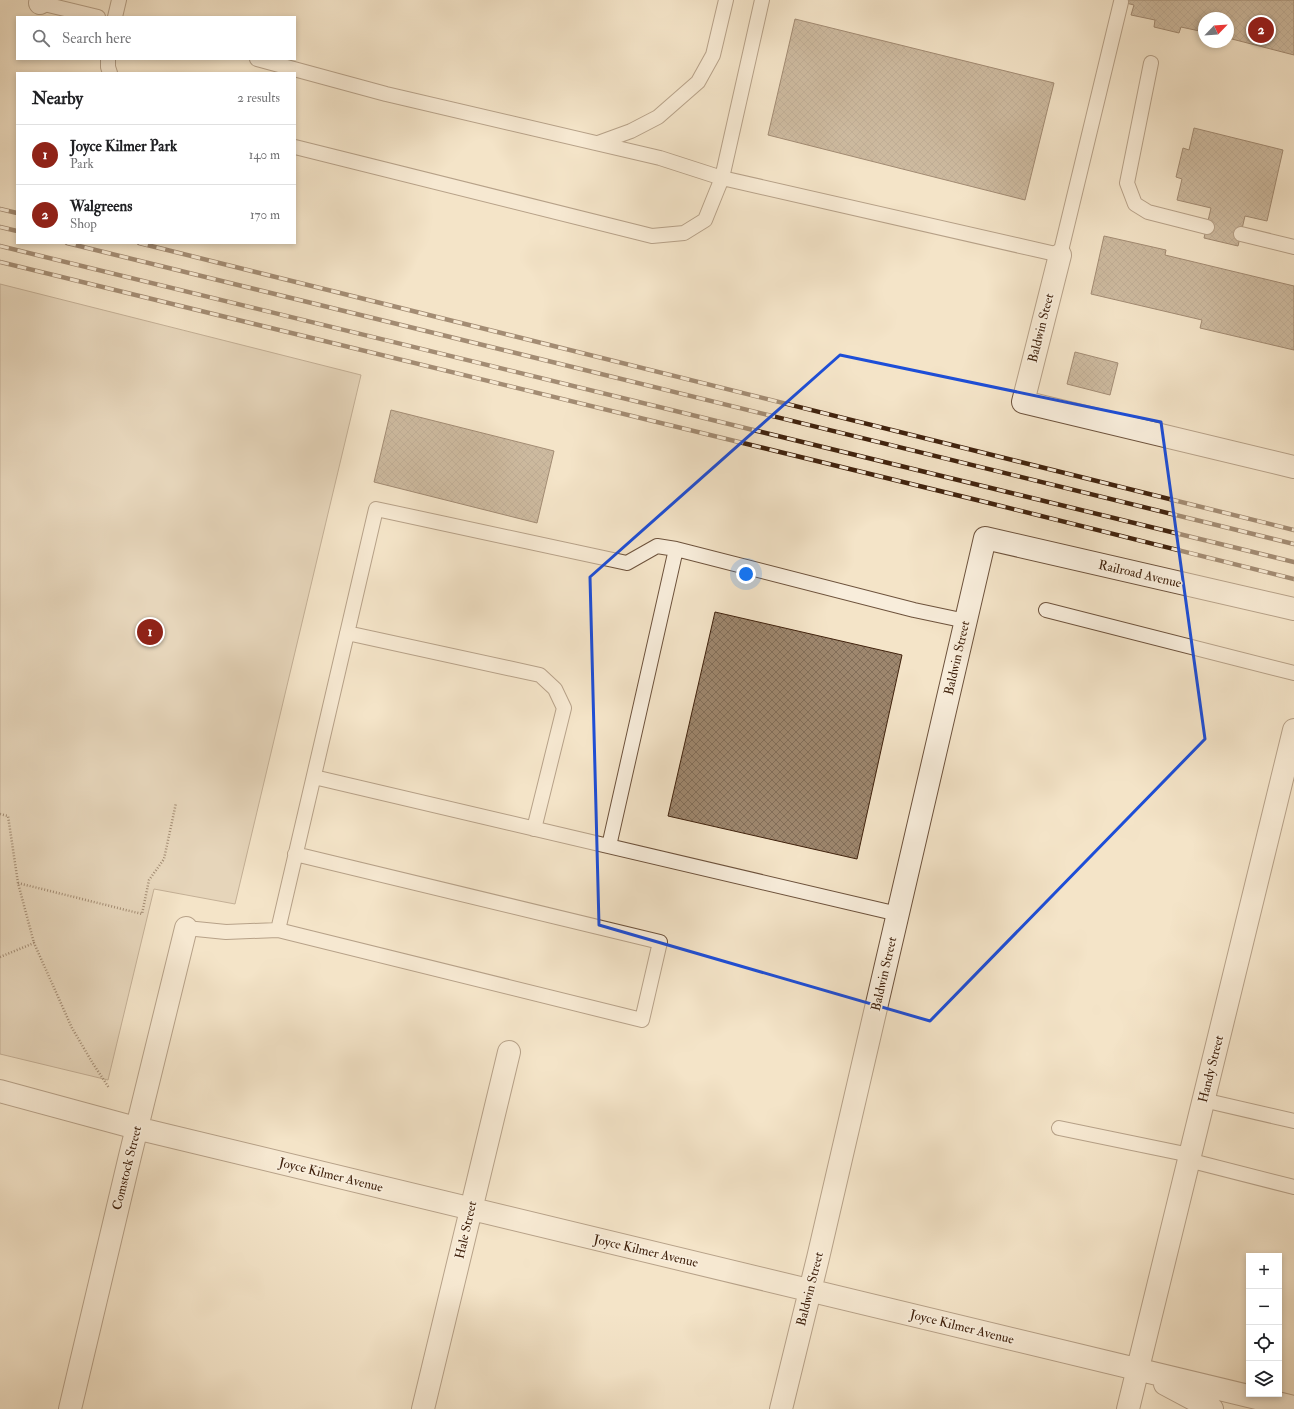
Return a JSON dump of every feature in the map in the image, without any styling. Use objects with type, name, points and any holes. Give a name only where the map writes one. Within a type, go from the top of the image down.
[{"type":"street","name":"Baldwin Steet","points":[[1060,255],[1023,402],[1294,467]]},
{"type":"street","name":"Railroad Avenue","points":[[985,538],[1294,609]]},
{"type":"street","name":"Baldwin Street","points":[[781,1409],[985,538]]},
{"type":"street","name":"Handy Street","points":[[1128,1409],[1294,730]]},
{"type":"street","name":"Comstock Street","points":[[70,1409],[136,1128],[186,928]]},
{"type":"street","name":"Hale Street","points":[[423,1409],[509,1052]]},
{"type":"street","name":"Joyce Kilmer Avenue","points":[[0,1091],[136,1128],[471,1210],[1137,1368],[1294,1407]]},
{"type":"street","points":[[1137,1368],[1212,1409]]},
{"type":"lane","points":[[115,16],[119,0]]},
{"type":"lane","points":[[598,143],[631,131],[658,117],[698,82],[713,55],[726,0]]},
{"type":"lane","points":[[296,147],[652,236],[684,233],[705,220],[722,178],[762,0]]},
{"type":"lane","points":[[40,1],[94,16]]},
{"type":"lane","points":[[261,60],[386,94],[660,158],[722,178],[1060,255],[1121,2]]},
{"type":"lane","points":[[108,60],[110,72]]},
{"type":"lane","points":[[1151,62],[1127,183],[1135,204],[1148,212],[1207,227]]},
{"type":"lane","points":[[1241,234],[1294,246]]},
{"type":"lane","points":[[278,930],[376,509],[627,563],[657,546],[676,549],[906,608],[966,621]]},
{"type":"lane","points":[[609,846],[676,549]]},
{"type":"lane","points":[[1046,610],[1294,673]]},
{"type":"lane","points":[[347,633],[540,675],[555,689],[564,708],[534,829]]},
{"type":"lane","points":[[314,777],[898,914]]},
{"type":"lane","points":[[186,928],[226,932],[278,930],[642,1020],[660,942],[295,854]]},
{"type":"lane","points":[[1203,1100],[1294,1121]]},
{"type":"lane","points":[[1059,1128],[1189,1158],[1294,1187]]},
{"type":"path","points":[[18,883],[142,914],[150,880],[164,859],[176,803]]},
{"type":"path","points":[[0,814],[8,816],[18,883],[34,943],[72,1028],[92,1062],[110,1088]]},
{"type":"path","points":[[0,957],[34,943]]},
{"type":"highlighted area","points":[[840,355],[1161,422],[1205,739],[930,1021],[599,925],[590,577]]},
{"type":"shaded area","points":[[0,284],[361,375],[235,904],[154,889],[108,1080],[0,1054]]},
{"type":"building","points":[[1114,0],[1294,0],[1294,55],[1234,40],[1234,12],[1198,12],[1198,31],[1181,27],[1179,33],[1154,27],[1155,20],[1131,15],[1134,5]]},
{"type":"building","points":[[795,19],[1054,83],[1025,200],[768,135]]},
{"type":"building","points":[[1194,128],[1283,150],[1267,221],[1245,216],[1238,246],[1204,238],[1211,208],[1177,200],[1182,179],[1176,177],[1183,148],[1189,150]]},
{"type":"building","points":[[1104,236],[1166,250],[1165,255],[1294,286],[1294,350],[1200,328],[1202,320],[1091,294]]},
{"type":"building","points":[[1075,352],[1118,363],[1110,395],[1067,384]]},
{"type":"building","points":[[391,410],[554,451],[537,523],[374,482]]},
{"type":"building","points":[[715,612],[902,655],[857,859],[668,816]]},
{"type":"railway","points":[[0,209],[16,213]]},
{"type":"railway","points":[[0,227],[16,231]]},
{"type":"railway","points":[[71,244],[1294,544]]},
{"type":"railway","points":[[143,244],[1294,530]]},
{"type":"railway","points":[[0,246],[1294,562]]},
{"type":"railway","points":[[0,262],[985,502],[1294,579]]},
{"type":"place","name":"Walgreens","points":[[1261,30]]},
{"type":"place","name":"Joyce Kilmer Park","points":[[150,632]]}]
